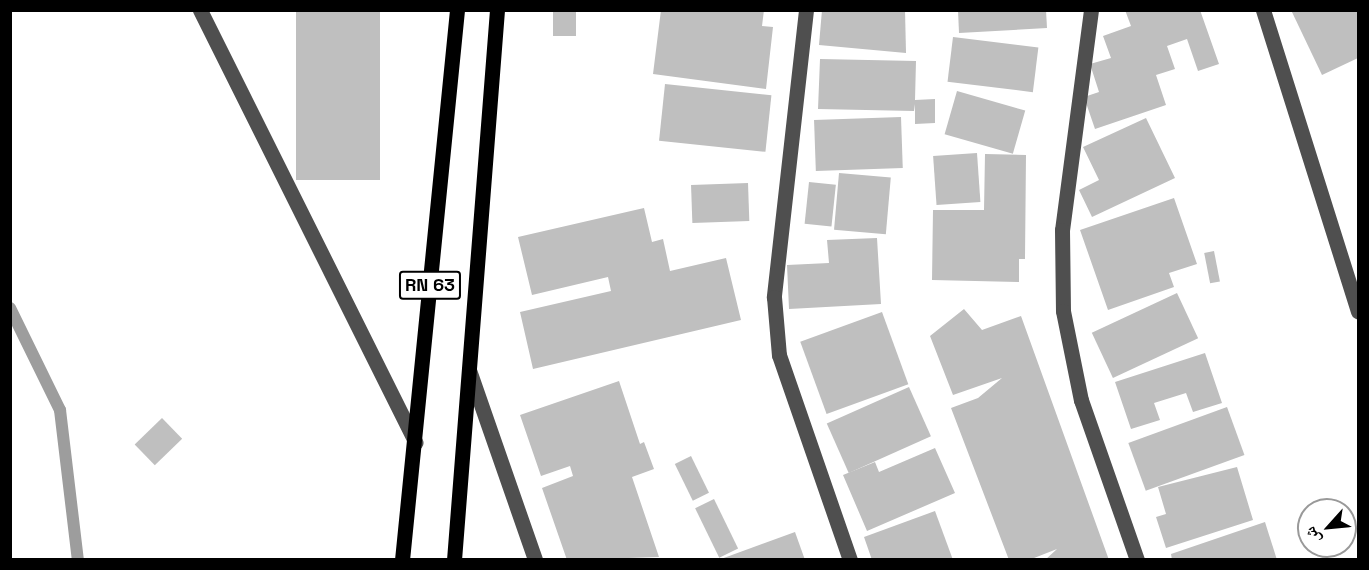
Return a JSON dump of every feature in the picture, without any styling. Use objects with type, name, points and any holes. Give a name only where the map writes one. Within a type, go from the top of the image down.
[{"type":"main road","name":"RN 63","points":[[402,560],[457,10]]},
{"type":"main road","name":"RN 63","points":[[454,560],[467,364],[497,10]]},
{"type":"street","points":[[200,10],[415,442]]},
{"type":"street","points":[[806,10],[774,297],[779,355],[850,560]]},
{"type":"street","points":[[1091,10],[1062,230],[1063,311],[1081,400],[1137,560]]},
{"type":"street","points":[[1263,10],[1359,311]]},
{"type":"street","points":[[467,364],[535,560]]},
{"type":"building","points":[[296,10],[380,10],[380,180],[296,180]]},
{"type":"building","points":[[553,10],[576,10],[576,36],[553,36]]},
{"type":"building","points":[[661,10],[764,10],[762,26],[773,27],[766,89],[653,74]]},
{"type":"building","points":[[822,10],[905,10],[906,53],[819,45]]},
{"type":"building","points":[[958,10],[1046,10],[1047,28],[959,33]]},
{"type":"building","points":[[1125,10],[1200,10],[1219,64],[1198,71],[1187,39],[1167,46],[1175,69],[1156,75],[1166,105],[1095,129],[1084,97],[1099,92],[1090,64],[1111,58],[1103,36],[1131,26]]},
{"type":"building","points":[[1291,10],[1358,10],[1358,58],[1322,75]]},
{"type":"building","points":[[953,37],[1038,47],[1033,92],[948,82]]},
{"type":"building","points":[[820,59],[916,61],[915,100],[935,99],[935,123],[915,124],[915,104],[914,111],[818,109]]},
{"type":"building","points":[[665,84],[771,95],[765,152],[659,141]]},
{"type":"building","points":[[957,91],[1025,111],[1013,154],[945,134]]},
{"type":"building","points":[[901,117],[903,168],[816,171],[814,120]]},
{"type":"building","points":[[1146,118],[1175,178],[1092,217],[1079,190],[1099,180],[1083,147]]},
{"type":"building","points":[[977,153],[980,202],[937,205],[933,156]]},
{"type":"building","points":[[985,154],[1026,155],[1025,259],[1019,259],[1019,282],[932,280],[933,210],[984,210]]},
{"type":"building","points":[[839,173],[891,178],[886,234],[834,230]]},
{"type":"building","points":[[809,182],[836,185],[831,227],[805,224]]},
{"type":"building","points":[[748,183],[749,221],[692,223],[691,185]]},
{"type":"building","points":[[1174,198],[1197,264],[1169,273],[1174,287],[1108,310],[1080,230]]},
{"type":"building","points":[[644,208],[652,242],[663,239],[670,271],[726,258],[741,320],[533,369],[520,312],[611,291],[608,277],[532,295],[518,237]]},
{"type":"building","points":[[877,238],[881,304],[789,309],[787,265],[829,263],[827,240]]},
{"type":"building","points":[[1214,251],[1220,281],[1210,283],[1204,253]]},
{"type":"building","points":[[1177,293],[1198,338],[1113,378],[1092,333]]},
{"type":"building","points":[[964,309],[982,330],[1021,316],[1109,560],[1045,560],[1057,549],[1029,560],[1009,560],[951,408],[978,398],[1002,378],[953,395],[930,336]]},
{"type":"building","points":[[882,312],[908,384],[827,414],[800,342]]},
{"type":"building","points":[[1205,353],[1222,403],[1193,412],[1186,393],[1154,403],[1160,420],[1131,429],[1115,382]]},
{"type":"building","points":[[619,381],[640,444],[644,442],[654,469],[632,477],[659,557],[567,560],[542,488],[573,476],[570,466],[541,476],[520,415]]},
{"type":"building","points":[[909,387],[931,436],[849,473],[827,424]]},
{"type":"building","points":[[1227,407],[1244,455],[1146,491],[1128,443]]},
{"type":"building","points":[[162,418],[182,439],[155,465],[135,444]]},
{"type":"building","points":[[935,448],[955,493],[867,531],[843,475],[875,462],[879,472]]},
{"type":"building","points":[[691,456],[709,493],[693,501],[675,464]]},
{"type":"building","points":[[1237,467],[1253,520],[1166,548],[1156,517],[1166,514],[1158,487]]},
{"type":"building","points":[[714,499],[738,548],[719,558],[695,508]]},
{"type":"building","points":[[935,511],[953,560],[872,560],[864,537]]},
{"type":"building","points":[[1265,522],[1277,560],[1172,560],[1171,554]]},
{"type":"building","points":[[795,532],[805,560],[721,560],[721,559]]},
{"type":"waterway","points":[[10,308],[60,410],[78,560]]}]
